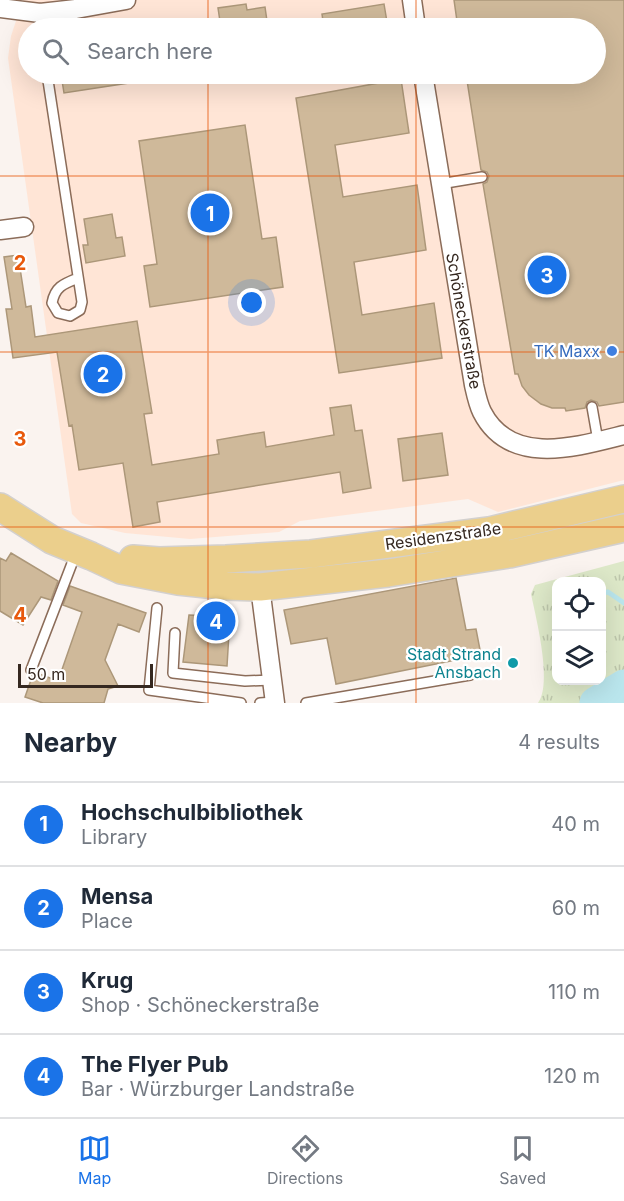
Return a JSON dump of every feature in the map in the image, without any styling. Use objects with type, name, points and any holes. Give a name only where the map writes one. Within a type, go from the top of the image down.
[{"type":"main road","name":"Residenzstraße","points":[[84,553],[159,561],[311,554],[489,531],[624,500]]},
{"type":"main road","name":"Residenzstraße","points":[[0,507],[52,540],[122,570],[178,581],[260,587],[388,573],[510,554],[624,528]]},
{"type":"main road","points":[[259,557],[260,587]]},
{"type":"street","points":[[50,18],[76,9],[126,0]]},
{"type":"street","points":[[414,0],[415,18]]},
{"type":"street","points":[[0,8],[32,18]]},
{"type":"street","name":"Schöneckerstraße","points":[[425,84],[480,410],[490,426],[501,437],[520,446],[538,450],[624,435]]},
{"type":"street","points":[[0,230],[24,227]]},
{"type":"street","points":[[260,587],[272,680],[270,703]]},
{"type":"lane","points":[[49,84],[78,278]]},
{"type":"lane","points":[[440,184],[482,177]]},
{"type":"lane","points":[[592,407],[598,441]]},
{"type":"lane","points":[[31,670],[84,553]]},
{"type":"lane","points":[[158,608],[149,690],[241,703]]},
{"type":"lane","points":[[175,633],[172,673],[245,681],[272,680]]},
{"type":"lane","points":[[306,703],[470,675]]},
{"type":"shaded area","points":[[23,0],[624,0],[624,480],[498,512],[468,499],[300,521],[279,532],[190,539],[125,533],[81,523],[72,514],[8,58],[11,36]]},
{"type":"green space","points":[[624,561],[624,703],[538,703],[542,694],[544,666],[531,594],[535,585],[552,580],[552,685],[606,685],[606,577],[565,577]]},
{"type":"building","points":[[454,0],[624,0],[624,402],[599,406],[597,402],[591,400],[587,402],[585,408],[566,411],[565,408],[552,408],[541,404],[529,395],[522,386],[518,374],[515,374],[483,184],[487,182],[489,176],[487,172],[481,170],[468,84],[606,84],[606,18],[457,18]]},
{"type":"building","points":[[246,4],[247,10],[265,7],[267,18],[220,18],[218,8]]},
{"type":"building","points":[[384,4],[386,18],[323,18],[322,14]]},
{"type":"building","points":[[63,84],[122,84],[64,93]]},
{"type":"building","points":[[373,84],[402,84],[409,133],[335,145],[343,197],[417,185],[426,250],[354,262],[362,315],[434,303],[442,358],[339,373],[296,98]]},
{"type":"building","points":[[245,125],[262,239],[276,237],[283,287],[150,307],[144,266],[157,264],[139,141]]},
{"type":"building","points":[[112,214],[116,238],[122,237],[125,256],[86,263],[83,245],[88,245],[84,219]]},
{"type":"building","points":[[18,255],[26,307],[31,306],[35,337],[137,321],[152,413],[144,414],[152,465],[219,454],[217,440],[264,432],[266,447],[334,435],[330,408],[351,405],[355,431],[362,430],[371,488],[343,493],[340,472],[157,502],[160,522],[133,527],[123,463],[79,470],[57,352],[13,358],[6,309],[12,309],[4,257]]},
{"type":"building","points":[[442,433],[448,475],[403,481],[398,439]]},
{"type":"building","points":[[11,553],[58,581],[51,600],[41,597],[23,625],[0,611],[0,558],[6,561]]},
{"type":"building","points":[[456,578],[466,630],[476,629],[481,655],[336,684],[327,638],[291,644],[284,610]]},
{"type":"building","points":[[70,586],[146,613],[139,632],[118,624],[105,660],[118,686],[108,689],[104,703],[43,703],[25,697],[32,677],[37,673],[58,681],[82,612],[63,605]]},
{"type":"building","points":[[189,615],[230,617],[227,666],[183,662]]},
{"type":"waterway","points":[[606,592],[624,603]]},
{"type":"waterway","points":[[596,703],[624,686]]},
{"type":"place","name":"Hochschulbibliothek","points":[[210,213]]},
{"type":"place","name":"Krug","points":[[547,275]]},
{"type":"place","name":"TK Maxx","points":[[612,351]]},
{"type":"place","name":"Mensa","points":[[103,374]]},
{"type":"place","name":"The Flyer Pub","points":[[216,621]]},
{"type":"place","name":"Stadt Strand Ansbach","points":[[513,663]]}]
